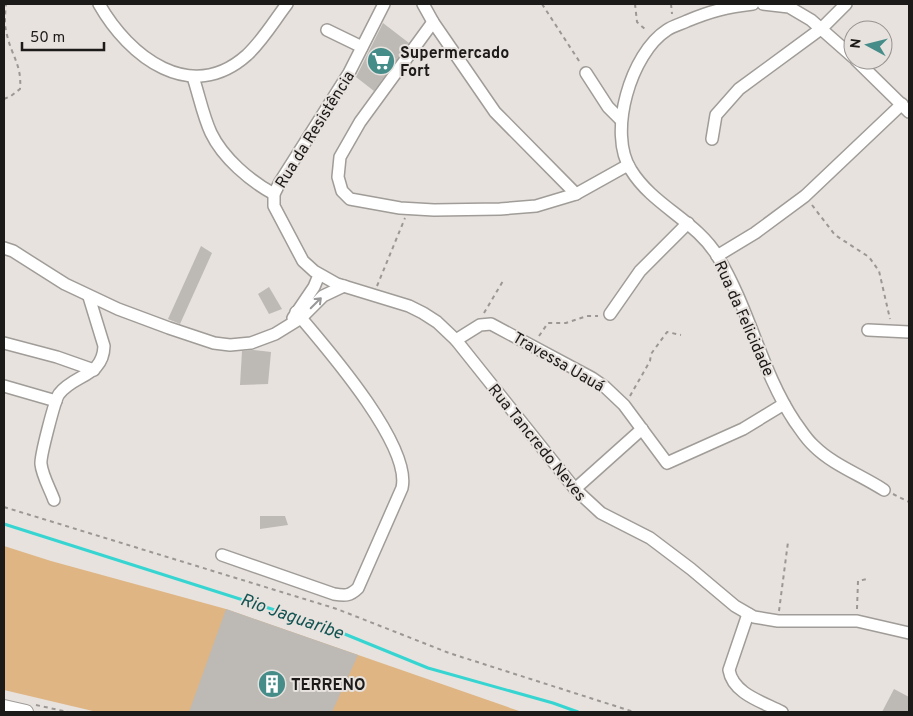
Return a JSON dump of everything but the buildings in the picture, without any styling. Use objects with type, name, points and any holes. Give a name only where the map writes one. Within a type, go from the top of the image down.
[{"type":"main road","points":[[4,707],[26,712]]},
{"type":"street","points":[[99,4],[106,17],[131,45],[156,66],[170,72],[194,77],[207,75],[236,63],[258,43],[287,4]]},
{"type":"street","name":"Rua da Resistência","points":[[344,286],[320,275],[303,262],[274,206],[274,194],[349,73],[384,4]]},
{"type":"street","points":[[423,4],[433,22],[495,112],[576,194]]},
{"type":"street","name":"Rua da Felicidade","points":[[753,4],[731,6],[711,11],[668,29],[652,43],[639,64],[620,120],[623,151],[628,165],[638,180],[655,198],[688,223],[706,240],[718,256],[741,302],[764,361],[784,404],[814,446],[835,461],[884,490]]},
{"type":"street","points":[[763,4],[789,7],[822,28],[843,48]]},
{"type":"street","points":[[712,139],[716,115],[738,89],[822,28],[846,4]]},
{"type":"street","points":[[433,22],[360,122],[340,157],[338,178],[342,191],[350,199],[409,209],[500,209],[536,206],[576,194],[628,165]]},
{"type":"street","points":[[328,30],[362,48]]},
{"type":"street","points":[[718,256],[805,196],[905,108],[865,70]]},
{"type":"street","points":[[586,73],[608,107],[620,120]]},
{"type":"street","points":[[194,77],[210,130],[218,146],[253,180],[274,194]]},
{"type":"street","points":[[610,314],[640,271],[688,223]]},
{"type":"street","points":[[4,248],[89,296],[169,328],[222,344],[242,344],[260,340],[274,334],[290,324],[298,315],[323,296],[344,286]]},
{"type":"street","points":[[298,315],[320,275]]},
{"type":"street","name":"Rua Tancredo Neves","points":[[344,286],[424,313],[437,322],[456,340],[575,489],[601,513],[650,538],[748,614],[762,620],[856,621],[909,632]]},
{"type":"street","points":[[54,500],[40,463],[56,400],[63,390],[94,370],[102,358],[104,346],[89,296]]},
{"type":"street","points":[[222,555],[334,594],[348,596],[358,588],[402,488],[404,475],[402,467],[384,428],[373,410],[298,315]]},
{"type":"street","name":"Travessa Uauá","points":[[480,325],[491,324],[606,387],[624,404],[667,463],[743,429],[784,404]]},
{"type":"street","points":[[456,340],[480,325]]},
{"type":"street","points":[[868,330],[909,332]]},
{"type":"street","points":[[4,343],[56,357],[94,370]]},
{"type":"street","points":[[4,386],[56,400]]},
{"type":"street","points":[[575,489],[642,429]]},
{"type":"street","points":[[748,614],[729,670],[731,680],[738,689],[782,712]]},
{"type":"path","points":[[4,99],[20,89],[21,75],[7,36],[6,4]]},
{"type":"path","points":[[542,4],[586,73]]},
{"type":"path","points":[[635,4],[637,22],[642,28],[650,34],[661,34]]},
{"type":"path","points":[[805,196],[835,235],[869,257],[879,270],[892,331]]},
{"type":"path","points":[[374,295],[409,209]]},
{"type":"path","points":[[480,325],[486,310],[503,281]]},
{"type":"path","points":[[533,346],[548,323],[566,323],[587,316],[594,317],[610,314]]},
{"type":"path","points":[[624,404],[650,361],[651,354],[667,332],[681,335]]},
{"type":"path","points":[[884,490],[909,502]]},
{"type":"path","points":[[4,507],[337,609],[449,653],[634,712]]},
{"type":"path","points":[[778,621],[788,542]]},
{"type":"path","points":[[856,621],[858,581],[867,578]]},
{"type":"shaded area","points":[[4,546],[51,561],[226,609],[522,712],[97,712],[4,690]]},
{"type":"waterway","name":"Rio Jaguaribe","points":[[4,524],[325,626],[428,668],[553,703],[578,712]]},
{"type":"place","name":"Supermercado Fort","points":[[381,61]]},
{"type":"place","name":"TERRENO","points":[[272,684]]}]
